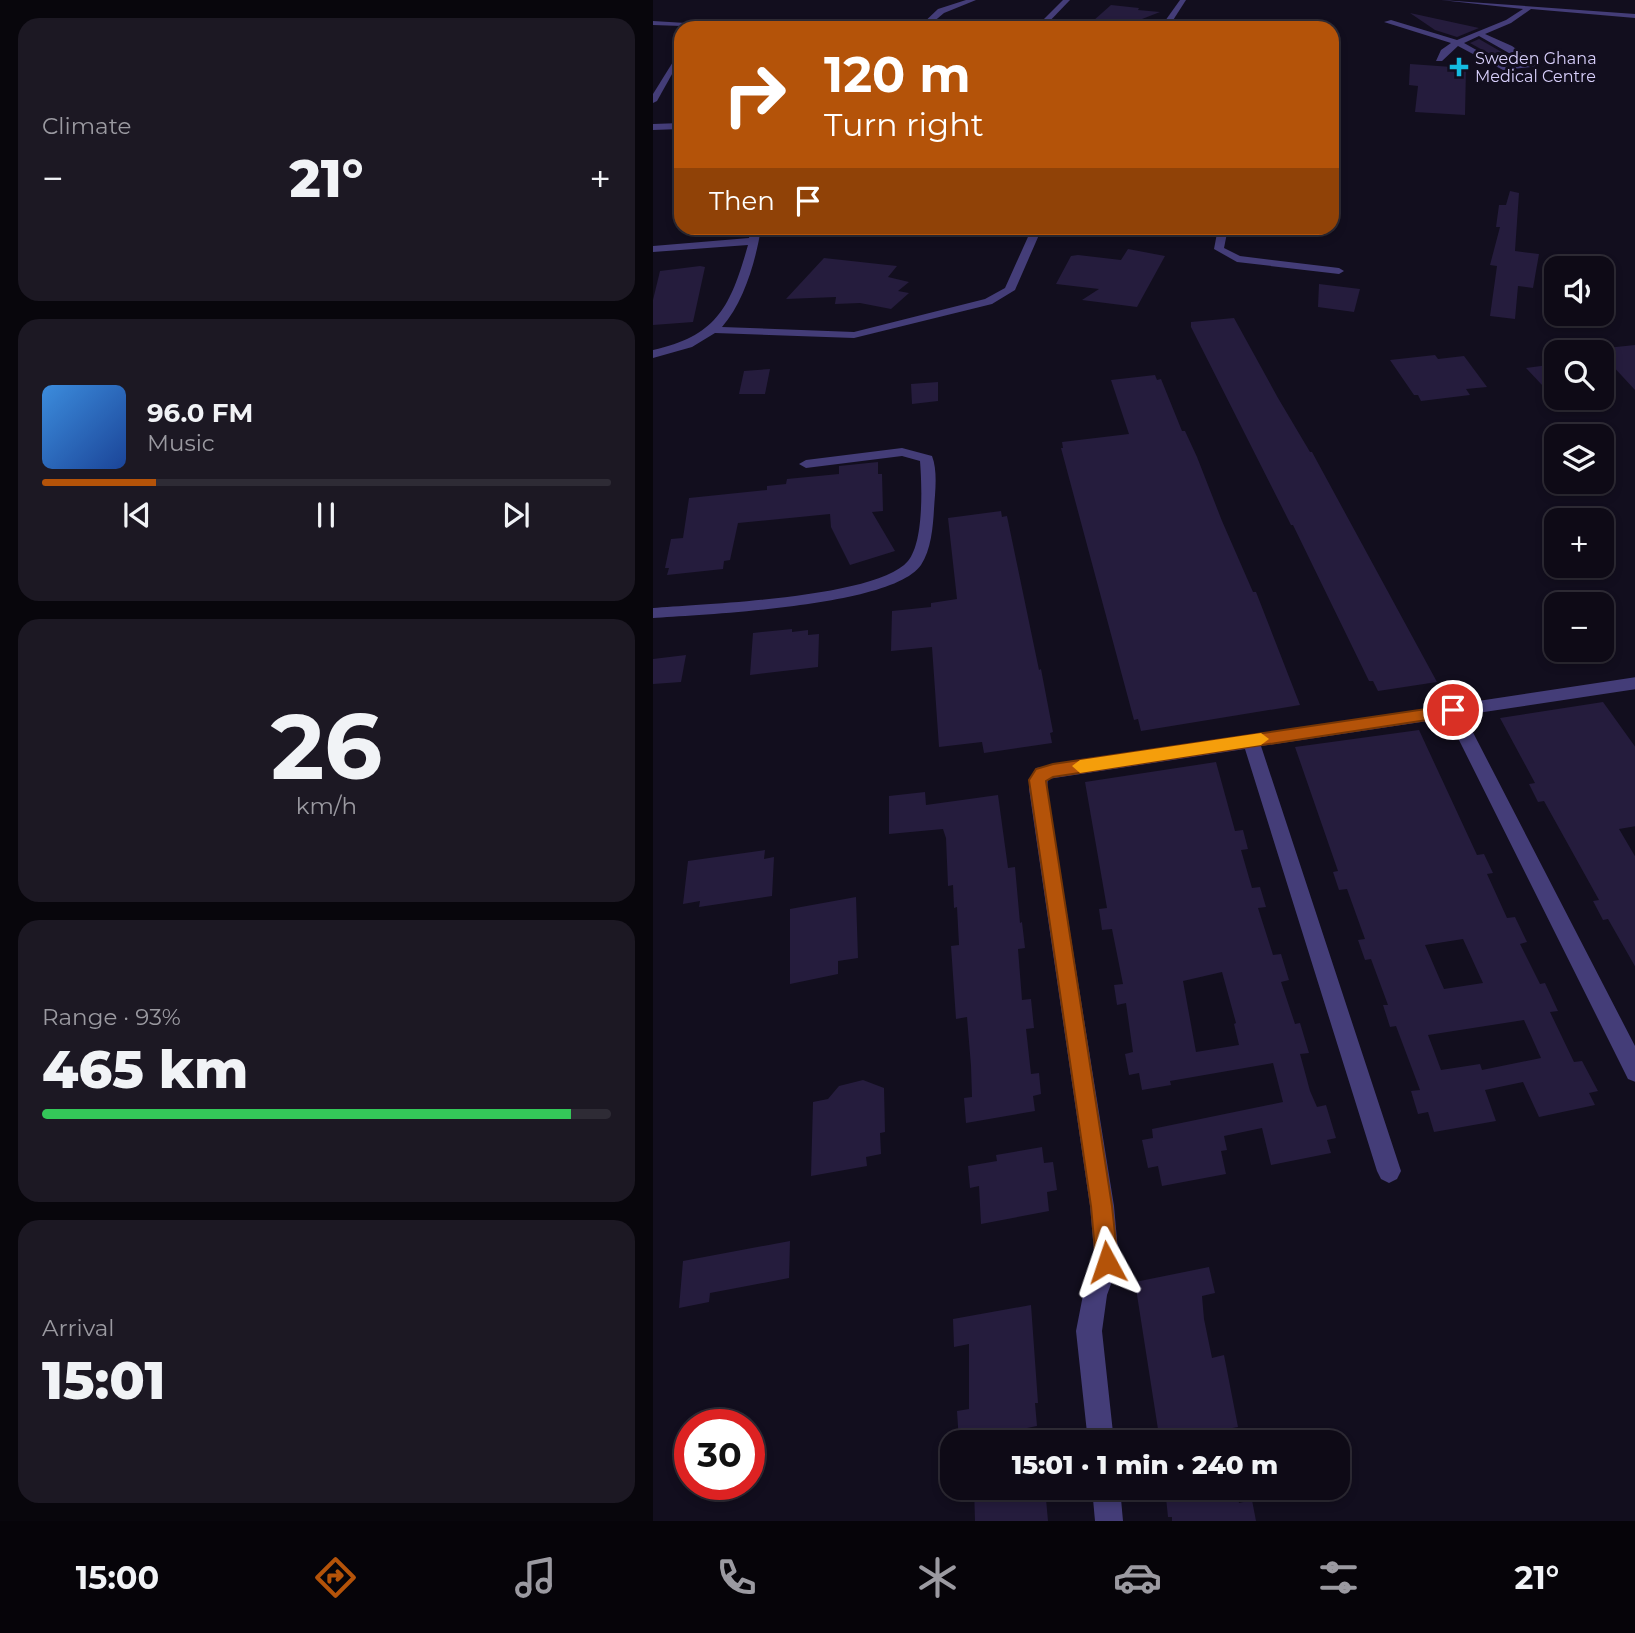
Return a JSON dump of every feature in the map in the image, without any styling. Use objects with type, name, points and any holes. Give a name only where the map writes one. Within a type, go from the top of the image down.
[{"type":"street","points":[[930,21],[941,11],[973,0]]},
{"type":"street","points":[[1046,21],[1067,0]]},
{"type":"street","points":[[1169,21],[1183,0]]},
{"type":"street","points":[[1444,0],[1635,16]]},
{"type":"street","points":[[1439,59],[1443,51],[1514,20],[1529,7]]},
{"type":"street","points":[[1388,22],[1461,42],[1503,68],[1536,66],[1509,48],[1480,34]]},
{"type":"street","points":[[653,23],[674,24]]},
{"type":"street","points":[[653,101],[674,63]]},
{"type":"street","points":[[653,78],[665,78]]},
{"type":"street","points":[[653,127],[674,126]]},
{"type":"street","points":[[653,354],[678,349],[715,330],[734,304],[755,235]]},
{"type":"street","points":[[715,330],[854,335],[988,302],[1010,290],[1034,235]]},
{"type":"street","points":[[1221,235],[1219,249],[1237,259],[1339,271]]},
{"type":"street","points":[[653,249],[754,241]]},
{"type":"street","points":[[653,613],[793,601],[872,585],[903,574],[914,564],[925,530],[929,485],[927,459],[902,452],[806,464]]},
{"type":"street","points":[[1100,1430],[1089,1331],[1095,1294],[1107,1262],[1102,1206],[1037,780],[1042,773],[1453,710],[1633,686]]},
{"type":"street","points":[[1453,710],[1635,1072]]},
{"type":"street","points":[[1251,741],[1389,1171]]},
{"type":"street","points":[[1107,1500],[1109,1521]]},
{"type":"building","points":[[1111,5],[1160,12],[1137,21],[1093,21]]},
{"type":"building","points":[[1410,13],[1479,28],[1457,37],[1435,30]]},
{"type":"building","points":[[1479,39],[1519,62],[1506,63],[1470,43]]},
{"type":"building","points":[[1410,64],[1466,68],[1465,115],[1415,112],[1418,86],[1409,85]]},
{"type":"building","points":[[1510,191],[1519,193],[1515,251],[1539,254],[1533,288],[1518,286],[1515,319],[1490,316],[1497,266],[1490,265],[1500,227],[1496,227],[1499,205],[1506,205]]},
{"type":"building","points":[[1128,249],[1165,256],[1137,307],[1082,300],[1099,289],[1056,284],[1071,256],[1121,260]]},
{"type":"building","points":[[824,258],[897,266],[888,277],[909,282],[898,291],[909,293],[891,309],[860,303],[835,304],[836,297],[786,299]]},
{"type":"building","points":[[705,267],[693,322],[653,325],[653,300],[660,271]]},
{"type":"building","points":[[1319,284],[1360,289],[1354,312],[1318,307]]},
{"type":"building","points":[[1234,318],[1278,398],[1312,452],[1437,682],[1378,691],[1373,681],[1369,681],[1293,525],[1191,327],[1191,322]]},
{"type":"building","points":[[1636,345],[1636,391],[1614,367],[1614,347]]},
{"type":"building","points":[[1435,355],[1438,359],[1464,356],[1487,387],[1466,389],[1470,395],[1421,401],[1390,360]]},
{"type":"building","points":[[1544,366],[1544,385],[1542,385],[1526,368]]},
{"type":"building","points":[[770,369],[765,394],[739,394],[744,371]]},
{"type":"building","points":[[1155,375],[1157,380],[1161,379],[1182,431],[1185,431],[1197,457],[1253,592],[1256,592],[1300,705],[1141,731],[1138,719],[1134,720],[1061,448],[1062,442],[1129,434],[1111,380]]},
{"type":"building","points":[[938,382],[938,401],[912,404],[911,384]]},
{"type":"building","points":[[878,462],[878,474],[882,474],[883,511],[872,512],[895,551],[850,565],[831,527],[830,514],[738,523],[730,560],[724,561],[723,569],[667,575],[669,568],[665,568],[671,539],[683,538],[689,498],[767,490],[767,486],[786,484],[787,479],[839,474],[839,466]]},
{"type":"building","points":[[1001,511],[1002,517],[1007,516],[1039,670],[1041,669],[1053,732],[1050,733],[1052,743],[984,753],[982,742],[939,747],[932,647],[891,651],[892,611],[931,607],[931,603],[957,599],[948,518]]},
{"type":"building","points":[[792,629],[792,632],[808,630],[808,635],[819,634],[818,667],[750,675],[753,633]]},
{"type":"building","points":[[686,655],[681,682],[653,684],[653,659]]},
{"type":"building","points":[[1603,702],[1636,748],[1636,826],[1619,829],[1636,858],[1636,968],[1608,919],[1603,920],[1593,901],[1599,900],[1544,801],[1538,802],[1529,784],[1535,783],[1500,718]]},
{"type":"building","points":[[1419,730],[1477,855],[1484,854],[1493,873],[1487,874],[1507,918],[1515,917],[1527,942],[1520,944],[1540,984],[1545,983],[1558,1011],[1550,1012],[1574,1062],[1582,1061],[1598,1091],[1589,1093],[1595,1105],[1539,1117],[1523,1082],[1485,1090],[1496,1121],[1434,1132],[1428,1112],[1418,1114],[1411,1091],[1420,1090],[1396,1026],[1390,1027],[1383,1005],[1388,1005],[1371,959],[1365,960],[1358,940],[1365,939],[1347,889],[1339,890],[1333,872],[1338,871],[1295,747]],"holes":[[[1463,939],[1483,983],[1444,989],[1425,945]],[[1524,1020],[1541,1058],[1482,1070],[1480,1064],[1441,1070],[1428,1035]]]},
{"type":"building","points":[[1216,762],[1235,831],[1243,830],[1248,849],[1241,850],[1252,888],[1260,887],[1266,907],[1258,908],[1273,955],[1281,954],[1289,980],[1281,982],[1295,1024],[1300,1023],[1309,1053],[1300,1054],[1310,1091],[1317,1107],[1326,1105],[1336,1138],[1327,1140],[1331,1153],[1271,1165],[1262,1128],[1224,1136],[1227,1150],[1221,1151],[1226,1174],[1162,1186],[1158,1166],[1148,1168],[1142,1140],[1153,1138],[1152,1129],[1283,1102],[1273,1063],[1170,1081],[1171,1085],[1142,1090],[1139,1073],[1129,1075],[1125,1054],[1133,1052],[1126,1003],[1117,1005],[1114,985],[1123,984],[1112,929],[1102,930],[1099,909],[1107,908],[1085,782]],"holes":[[[1222,972],[1236,1023],[1234,1024],[1239,1045],[1196,1052],[1183,981]]]},
{"type":"building","points":[[925,792],[926,805],[998,795],[1008,868],[1015,867],[1020,923],[1022,922],[1025,948],[1018,949],[1022,1000],[1031,999],[1034,1028],[1026,1029],[1031,1074],[1039,1073],[1041,1094],[1033,1096],[1035,1111],[966,1123],[964,1098],[972,1097],[971,1066],[967,1017],[956,1019],[951,946],[959,945],[957,907],[954,908],[953,885],[948,886],[946,838],[943,829],[889,834],[889,796]]},
{"type":"building","points":[[765,850],[764,859],[774,857],[772,896],[699,907],[700,901],[683,904],[688,861]]},
{"type":"building","points":[[856,897],[858,958],[838,961],[838,974],[790,984],[790,909]]},
{"type":"building","points":[[863,1080],[884,1088],[885,1132],[880,1133],[881,1154],[866,1157],[867,1166],[811,1176],[813,1102],[828,1099],[839,1086]]},
{"type":"building","points":[[1042,1147],[1044,1163],[1053,1162],[1057,1190],[1047,1192],[1049,1211],[981,1224],[979,1186],[970,1188],[968,1166],[997,1161],[996,1155]]},
{"type":"building","points":[[790,1241],[789,1278],[710,1293],[709,1302],[679,1308],[683,1261]]},
{"type":"building","points":[[1209,1267],[1215,1293],[1202,1296],[1204,1319],[1212,1358],[1224,1355],[1238,1427],[1227,1430],[1158,1430],[1135,1282]]},
{"type":"building","points":[[1031,1305],[1038,1403],[1035,1403],[1037,1426],[1018,1430],[958,1430],[957,1411],[969,1409],[969,1344],[954,1347],[953,1319]]},
{"type":"building","points":[[974,1500],[1046,1500],[1048,1521],[975,1521]]},
{"type":"building","points":[[1166,1500],[1238,1500],[1239,1503],[1252,1500],[1256,1521],[1172,1521],[1172,1517],[1168,1517]]},
{"type":"slow traffic","points":[[1080,766],[1261,739]]},
{"type":"place","name":"Sweden Ghana Medical Centre","points":[[1459,67]]},
{"type":"route","points":[[1107,1262],[1102,1206],[1079,1070],[1037,780],[1042,773],[1053,771],[1453,710]]}]
